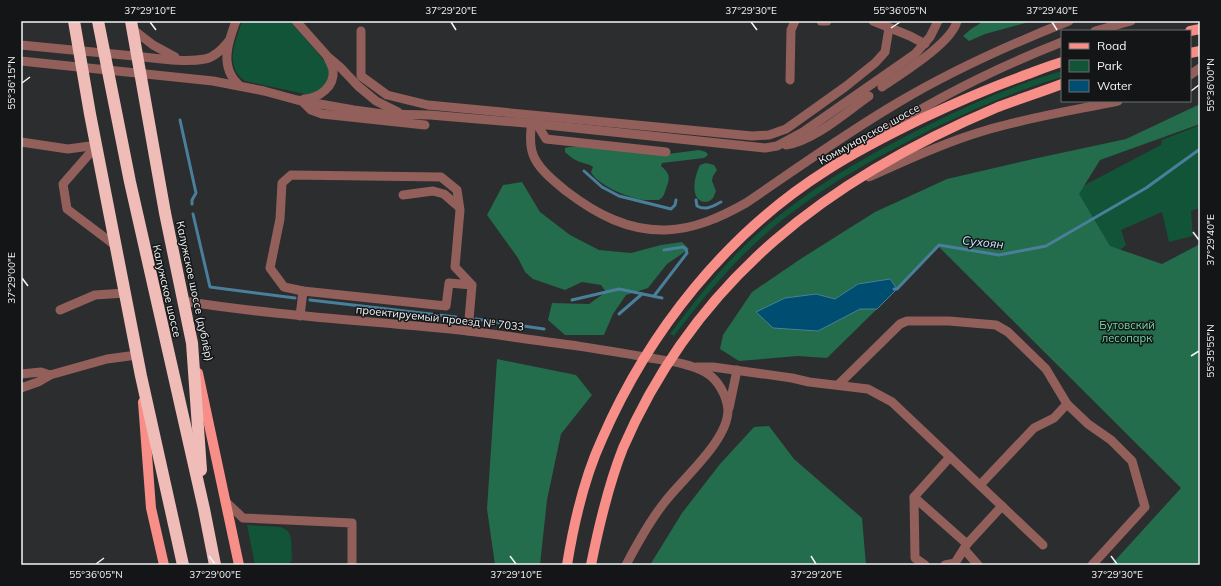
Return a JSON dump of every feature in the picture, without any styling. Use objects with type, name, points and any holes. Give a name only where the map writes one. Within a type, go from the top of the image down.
[{"type":"highway","name":"Калужское шоссе","points":[[98,21],[130,182],[204,509],[215,565]]},
{"type":"highway","name":"Калужское шоссе (дублёр)","points":[[131,21],[165,213],[192,343]]},
{"type":"highway","points":[[74,23],[141,376],[183,565]]},
{"type":"highway","points":[[192,343],[204,509]]},
{"type":"main road","name":"Коммунарское шоссе","points":[[567,565],[575,521],[586,481],[601,440],[625,391],[644,356],[660,332],[686,297],[719,260],[781,203],[827,170],[890,134],[946,107],[990,88],[1061,62]]},
{"type":"main road","points":[[591,565],[598,526],[608,490],[623,450],[645,402],[670,361],[704,312],[764,248],[822,202],[898,155],[956,126],[1000,107],[1061,84]]},
{"type":"main road","name":"Калужское шоссе (дублёр)","points":[[192,343],[239,565]]},
{"type":"main road","points":[[141,376],[151,508],[164,565]]},
{"type":"street","points":[[125,21],[139,36],[153,46],[182,60]]},
{"type":"street","points":[[24,45],[153,58],[182,60],[205,59],[216,54],[223,48],[230,38],[229,21]]},
{"type":"street","points":[[236,21],[226,54],[229,72],[234,81],[239,85]]},
{"type":"street","points":[[296,21],[328,57],[358,86],[376,101],[403,114]]},
{"type":"street","points":[[790,80],[792,30],[795,21]]},
{"type":"street","points":[[821,21],[827,21]]},
{"type":"street","points":[[873,21],[910,36],[925,44]]},
{"type":"street","points":[[777,146],[803,132],[915,54],[930,37],[938,21]]},
{"type":"street","points":[[882,87],[925,57],[939,45],[950,33],[957,21]]},
{"type":"street","points":[[534,127],[530,138],[532,152],[539,164],[558,185],[588,208],[617,222],[641,228],[667,230],[682,228],[712,220],[734,210],[873,118],[925,87],[997,51],[1069,21]]},
{"type":"street","points":[[1098,30],[1128,22]]},
{"type":"street","points":[[361,31],[361,76],[386,95],[428,105],[752,136],[768,135],[786,129],[846,88],[875,63],[885,52],[889,28]]},
{"type":"street","points":[[827,170],[898,122],[993,73],[1061,42]]},
{"type":"street","points":[[299,100],[319,96],[332,83],[333,70],[328,57]]},
{"type":"street","points":[[25,62],[156,74],[239,85],[299,100],[383,114],[403,114],[765,148],[798,143],[811,136],[869,96]]},
{"type":"street","points":[[1191,74],[1200,68]]},
{"type":"street","points":[[299,100],[311,110],[322,114],[425,125]]},
{"type":"street","points":[[846,187],[966,136],[1040,116],[1113,102]]},
{"type":"street","points":[[534,127],[546,139],[666,152]]},
{"type":"street","points":[[765,148],[768,135]]},
{"type":"street","points":[[21,142],[68,149],[97,145]]},
{"type":"street","points":[[97,145],[63,184],[67,209],[116,246]]},
{"type":"street","points":[[468,331],[472,285],[455,266],[459,207],[457,190],[441,177],[291,175],[282,183],[280,219],[270,268],[284,287],[446,306],[449,283],[472,285]]},
{"type":"street","points":[[403,195],[433,191],[444,194],[459,207]]},
{"type":"street","points":[[300,316],[303,290]]},
{"type":"street","points":[[60,310],[95,295],[125,293]]},
{"type":"street","name":"проектируемый проезд № 7033","points":[[183,301],[300,316],[468,331],[618,351],[693,367]]},
{"type":"street","points":[[838,385],[900,324],[907,321],[949,321],[996,325],[1008,332],[1046,370],[1067,404],[1088,424],[1112,440],[1132,461],[1145,507],[1092,565]]},
{"type":"street","points":[[21,388],[38,382],[50,375],[107,359],[137,354]]},
{"type":"street","points":[[693,367],[713,367],[737,370],[809,382],[868,389],[892,402],[1043,545]]},
{"type":"street","points":[[693,367],[706,372],[715,380],[721,388],[727,402],[728,412]]},
{"type":"street","points":[[626,565],[639,540],[664,503],[717,442],[725,427],[737,370]]},
{"type":"street","points":[[21,374],[41,372],[50,375]]},
{"type":"street","points":[[980,485],[1034,428],[1054,418],[1067,404]]},
{"type":"street","points":[[925,565],[915,558],[914,497],[950,457]]},
{"type":"street","points":[[914,497],[965,547],[978,565]]},
{"type":"street","points":[[225,501],[243,518],[352,523],[352,565]]},
{"type":"street","points":[[945,565],[955,563],[965,547],[1002,506]]},
{"type":"green space","points":[[242,21],[290,21],[328,65],[329,74],[326,86],[311,94],[305,94],[245,81],[238,75],[234,68],[233,61],[233,53]]},
{"type":"green space","points":[[984,21],[1033,21],[985,34],[969,41],[963,36]]},
{"type":"green space","points":[[1061,71],[1061,77],[995,101],[930,130],[876,159],[824,190],[773,227],[758,241],[728,271],[674,336],[670,334],[710,283],[743,247],[775,219],[816,188],[860,161],[944,117],[1011,88]]},
{"type":"green space","name":"Бутовский лесопарк","points":[[1200,104],[1200,124],[1100,160],[1079,194],[1110,246],[1162,264],[1200,244],[1200,565],[1111,565],[1181,488],[939,247],[897,289],[890,279],[858,284],[835,299],[816,294],[818,331],[860,309],[877,309],[827,358],[798,356],[739,361],[720,349],[723,335],[752,292],[802,258],[875,212],[947,179],[1126,139]]},
{"type":"green space","points":[[1200,125],[1200,208],[1191,211],[1193,236],[1169,242],[1162,212],[1121,230],[1126,245],[1097,268],[1060,198],[1161,145],[1162,140]]},
{"type":"green space","points":[[588,147],[660,155],[699,150],[706,152],[708,155],[704,158],[662,163],[661,166],[667,172],[669,177],[664,195],[659,200],[643,200],[622,194],[600,182],[591,172],[593,167],[576,160],[565,152],[565,148]]},
{"type":"green space","points":[[706,163],[714,165],[717,170],[712,181],[716,191],[712,199],[706,202],[697,198],[694,184],[700,165]]},
{"type":"green space","points":[[522,182],[540,212],[570,235],[599,250],[631,253],[661,245],[682,242],[689,249],[667,264],[648,288],[626,295],[613,314],[604,335],[565,335],[548,320],[552,303],[589,304],[606,292],[601,285],[582,282],[565,290],[533,279],[525,272],[518,258],[487,215],[503,185]]},
{"type":"green space","points":[[497,359],[576,375],[592,395],[561,434],[547,500],[540,565],[495,565],[487,509]]},
{"type":"green space","points":[[769,426],[794,459],[862,518],[866,565],[650,565],[682,513],[720,464],[754,427]]},
{"type":"green space","points":[[247,525],[281,527],[288,531],[291,538],[292,560],[288,565],[255,565]]},
{"type":"water","points":[[890,279],[897,289],[877,309],[860,309],[818,331],[773,328],[756,312],[785,298],[816,294],[835,299],[858,284]]},
{"type":"waterway","points":[[180,120],[196,193],[192,200],[192,204]]},
{"type":"waterway","name":"Сухоян","points":[[894,289],[897,289],[939,245],[999,255],[1046,246],[1146,188],[1200,149]]},
{"type":"waterway","points":[[584,171],[602,187],[619,196],[671,209],[675,205],[676,200]]},
{"type":"waterway","points":[[696,200],[697,206],[703,208],[721,202]]},
{"type":"waterway","points":[[193,214],[210,287],[295,298]]},
{"type":"waterway","points":[[654,296],[687,253],[686,249],[683,247],[664,250]]},
{"type":"waterway","points":[[572,300],[619,289],[662,298]]},
{"type":"waterway","points":[[619,314],[642,294]]},
{"type":"waterway","points":[[310,300],[456,317]]},
{"type":"waterway","points":[[476,319],[544,329]]}]
